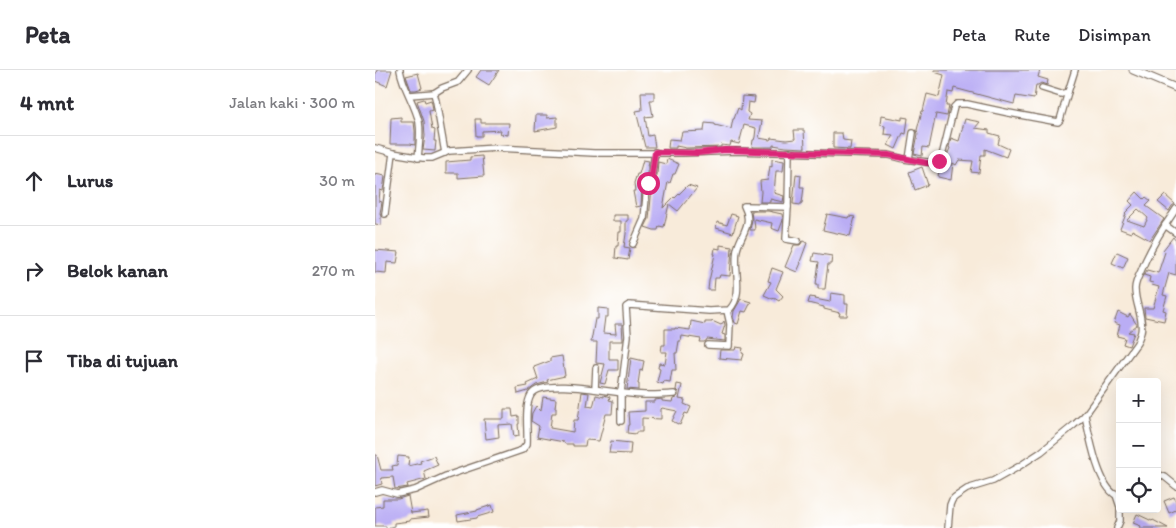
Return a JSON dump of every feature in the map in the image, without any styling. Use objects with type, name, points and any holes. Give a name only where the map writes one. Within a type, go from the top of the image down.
[{"type":"street","points":[[400,70],[419,124],[418,158]]},
{"type":"street","points":[[410,95],[433,93],[458,82],[468,70]]},
{"type":"street","points":[[375,148],[393,154],[418,158],[432,158],[449,151],[497,148],[594,153],[690,153],[725,150],[889,155],[935,163],[939,161],[944,149],[954,107],[957,104],[967,104],[1058,122],[1075,70]]},
{"type":"street","points":[[1133,70],[1176,88]]},
{"type":"street","points":[[1042,88],[1061,94],[1068,92]]},
{"type":"street","points":[[433,93],[445,153]]},
{"type":"street","points":[[909,159],[913,133]]},
{"type":"street","points":[[633,244],[644,219],[647,187],[652,174],[655,152]]},
{"type":"street","points":[[789,152],[786,239],[798,241]]},
{"type":"street","points":[[385,214],[393,154]]},
{"type":"street","points":[[621,421],[621,392],[628,336],[626,307],[629,305],[727,311],[733,306],[737,291],[737,250],[747,223],[747,210],[744,206],[788,207]]},
{"type":"street","points":[[948,528],[950,505],[955,497],[967,489],[993,481],[1041,452],[1085,415],[1137,344],[1141,333],[1141,325],[1135,288],[1137,280],[1147,256],[1176,209]]},
{"type":"street","points":[[1165,225],[1176,233]]},
{"type":"street","points":[[708,345],[728,346],[730,344],[730,324],[727,311]]},
{"type":"street","points":[[595,390],[596,368]]},
{"type":"street","points":[[375,492],[382,490],[397,494],[415,490],[445,476],[521,450],[527,444],[529,399],[536,390],[557,386],[650,396],[674,394]]},
{"type":"street","points":[[1085,415],[1096,464],[1111,491],[1116,493]]},
{"type":"street","points":[[1161,476],[1176,486]]},
{"type":"street","points":[[1117,528],[1120,521],[1120,513]]},
{"type":"building","points":[[377,70],[392,70],[387,86],[375,81]]},
{"type":"building","points":[[481,70],[499,70],[489,85],[476,77]]},
{"type":"building","points":[[934,70],[1040,70],[1038,77],[1048,80],[1047,85],[1041,83],[1036,85],[1034,99],[1016,96],[1014,104],[954,88],[953,93],[948,92],[946,106],[949,106],[947,116],[936,114],[929,148],[923,147],[922,156],[914,154],[922,111],[927,94],[939,97],[944,75],[934,72]]},
{"type":"building","points":[[418,73],[422,88],[411,90],[406,76]]},
{"type":"building","points":[[641,92],[654,92],[654,100],[650,100],[653,116],[645,117],[648,136],[653,135],[655,147],[645,147],[636,111],[642,110]]},
{"type":"building","points":[[742,96],[755,97],[754,103],[748,102],[747,112],[750,114],[748,120],[762,121],[759,138],[770,140],[771,138],[795,139],[794,130],[804,130],[805,148],[773,145],[773,147],[752,147],[756,128],[744,125],[739,144],[731,142],[730,146],[721,145],[721,147],[686,148],[676,146],[676,148],[668,148],[669,139],[680,140],[682,132],[704,131],[705,123],[731,129],[738,108],[741,110]]},
{"type":"building","points":[[424,99],[425,102],[431,100],[432,104],[433,110],[429,111],[432,129],[435,130],[435,151],[423,150],[425,136],[424,121],[417,101]]},
{"type":"building","points":[[536,115],[547,115],[547,118],[557,117],[557,127],[535,131]]},
{"type":"building","points":[[881,116],[902,120],[902,117],[908,118],[906,134],[903,133],[896,149],[888,145],[893,135],[884,134],[885,126],[880,125]]},
{"type":"building","points":[[401,117],[401,122],[414,122],[415,145],[390,144],[391,118]]},
{"type":"building","points":[[475,119],[481,119],[481,123],[509,123],[508,135],[500,134],[501,130],[482,131],[482,136],[476,136]]},
{"type":"building","points":[[965,119],[980,122],[975,128],[989,130],[989,133],[1000,136],[998,144],[1009,149],[1006,157],[985,149],[985,155],[981,155],[979,173],[971,172],[973,161],[959,160],[956,165],[953,163],[951,180],[938,177],[941,165],[950,148],[951,138],[959,141]]},
{"type":"building","points":[[833,133],[842,133],[843,140],[851,141],[850,149],[833,148]]},
{"type":"building","points":[[482,156],[484,176],[458,178],[458,173],[446,173],[446,162],[470,160],[470,157]]},
{"type":"building","points":[[667,159],[679,164],[670,183],[668,182],[663,208],[688,185],[697,188],[678,211],[669,204],[664,227],[659,226],[658,230],[654,230],[645,227],[649,219],[652,188],[657,175],[658,162],[666,164]]},
{"type":"building","points":[[772,159],[784,161],[783,171],[776,171],[774,193],[784,196],[783,202],[770,199],[770,202],[760,202],[760,181],[768,180]]},
{"type":"building","points":[[643,160],[649,161],[642,186],[641,206],[636,207],[633,191],[635,191],[634,183]]},
{"type":"building","points":[[922,167],[928,185],[915,190],[909,172]]},
{"type":"building","points":[[375,174],[385,176],[383,191],[380,190],[379,201],[382,202],[380,213],[381,225],[375,224]]},
{"type":"building","points":[[796,174],[801,175],[800,187],[804,187],[801,205],[793,204]]},
{"type":"building","points":[[1137,192],[1144,199],[1146,197],[1151,201],[1146,206],[1164,219],[1150,240],[1132,230],[1131,233],[1120,229],[1125,213],[1133,205],[1129,201]],"holes":[[[1138,209],[1148,218],[1144,226],[1127,220]]]},
{"type":"building","points":[[1165,195],[1175,204],[1169,211],[1158,202]]},
{"type":"building","points":[[751,211],[768,211],[782,214],[783,220],[779,231],[771,228],[772,223],[754,219],[755,230],[750,230]]},
{"type":"building","points":[[731,214],[738,216],[733,233],[716,228],[717,222],[727,225]]},
{"type":"building","points":[[827,214],[848,218],[849,216],[855,217],[850,236],[823,230]]},
{"type":"building","points":[[613,215],[628,215],[624,247],[630,248],[628,260],[615,258],[619,232],[621,232],[621,221],[613,221]]},
{"type":"building","points":[[1173,237],[1176,241],[1176,275],[1169,273],[1163,295],[1167,296],[1163,310],[1166,311],[1164,321],[1145,317],[1144,308],[1153,308],[1159,287],[1152,285],[1153,283],[1149,282],[1150,277],[1144,275],[1147,270],[1158,273],[1165,252],[1163,250]]},
{"type":"building","points":[[803,241],[807,243],[797,272],[785,267],[794,245],[800,245]]},
{"type":"building","points":[[720,245],[732,247],[730,276],[720,275],[719,278],[715,278],[714,290],[708,290],[715,248],[720,249]]},
{"type":"building","points":[[375,250],[399,252],[397,263],[387,262],[386,273],[375,272]]},
{"type":"building","points":[[1117,252],[1128,257],[1123,268],[1112,263]]},
{"type":"building","points":[[814,253],[832,256],[831,264],[828,264],[825,289],[818,289],[818,284],[816,284],[819,262],[812,261]]},
{"type":"building","points":[[772,268],[783,272],[776,289],[783,296],[779,301],[764,295],[771,282],[768,281]]},
{"type":"building","points":[[831,293],[845,295],[845,304],[848,304],[847,316],[839,316],[840,313],[808,303],[810,297],[830,302]]},
{"type":"building","points":[[741,299],[751,302],[746,312],[742,311],[738,324],[735,323],[733,317],[734,311]]},
{"type":"building","points":[[598,308],[608,309],[608,317],[605,317],[603,333],[616,334],[615,324],[622,324],[623,341],[609,341],[609,359],[618,359],[618,370],[609,370],[605,384],[600,383],[605,364],[596,363],[597,342],[591,342],[595,319],[598,319]]},
{"type":"building","points":[[1118,312],[1128,317],[1130,314],[1137,325],[1128,332],[1134,333],[1129,346],[1123,344],[1125,338],[1117,336],[1120,325],[1114,323]]},
{"type":"building","points":[[691,321],[705,324],[705,322],[712,321],[721,325],[724,321],[725,325],[722,334],[725,335],[725,341],[707,339],[704,342],[700,342],[701,339],[682,336],[677,353],[675,353],[676,370],[672,370],[670,382],[664,381],[663,384],[657,382],[660,369],[658,368],[659,363],[665,364],[667,352],[661,352],[662,345],[665,345],[665,329],[690,330]]},
{"type":"building","points":[[736,347],[743,348],[742,360],[719,358],[720,350],[735,350]]},
{"type":"building","points":[[562,356],[565,376],[547,380],[548,382],[536,385],[528,391],[518,394],[517,388],[528,386],[527,384],[538,379],[534,367],[550,361],[550,358]]},
{"type":"building","points":[[631,358],[644,361],[642,371],[640,370],[639,390],[627,389]]},
{"type":"building","points":[[677,384],[682,385],[679,399],[685,400],[684,404],[691,407],[688,414],[685,413],[680,425],[672,421],[677,411],[662,408],[661,419],[642,418],[642,432],[636,432],[636,434],[627,433],[629,425],[628,412],[645,411],[645,402],[655,402],[655,400],[662,399],[662,401],[672,402],[678,396]]},
{"type":"building","points":[[582,392],[589,393],[587,406],[593,407],[596,395],[610,397],[609,400],[613,401],[612,414],[606,414],[599,441],[586,440],[585,446],[573,446],[573,444],[565,444],[564,442],[537,437],[539,426],[531,421],[532,413],[536,406],[541,411],[543,397],[556,399],[556,413],[552,413],[550,428],[573,432],[574,420],[578,420]]},
{"type":"building","points":[[504,409],[512,409],[513,417],[519,416],[519,436],[514,437],[512,424],[498,425],[499,437],[486,439],[484,419],[504,419]]},
{"type":"building","points":[[611,441],[631,443],[630,454],[609,453]]},
{"type":"building","points":[[375,455],[377,455],[381,470],[393,470],[392,466],[397,465],[398,456],[409,457],[408,466],[421,463],[420,461],[434,456],[438,465],[424,471],[426,479],[407,484],[408,487],[395,489],[393,477],[381,478],[382,484],[375,486]]},
{"type":"building","points":[[408,496],[411,513],[428,511],[429,517],[394,523],[394,526],[386,528],[386,526],[375,526],[375,507],[383,506],[383,499],[398,499]]},
{"type":"building","points":[[1174,497],[1176,510],[1169,513],[1164,501]]},
{"type":"building","points":[[492,505],[494,512],[477,518],[458,521],[457,515],[477,511]]},
{"type":"building","points":[[1137,514],[1168,528],[1140,528],[1141,526],[1133,523]]},
{"type":"route","points":[[648,183],[652,174],[655,152],[698,153],[725,150],[889,155],[927,163],[939,161]]}]
